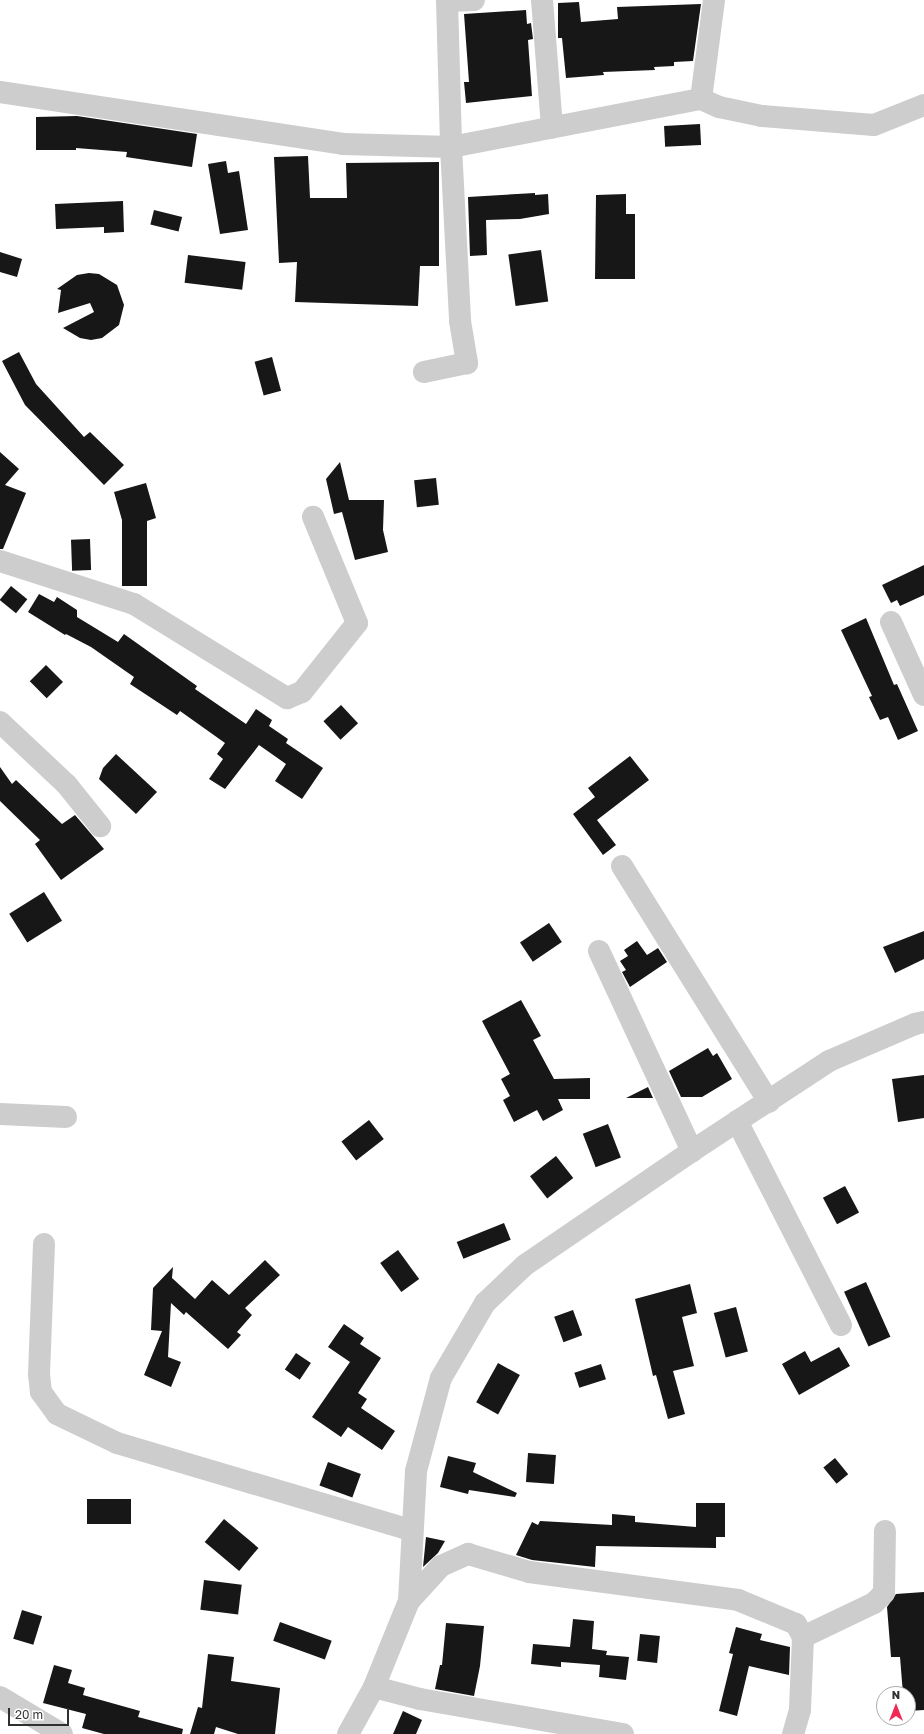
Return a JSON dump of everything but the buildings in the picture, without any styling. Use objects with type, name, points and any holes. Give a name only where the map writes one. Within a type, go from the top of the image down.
[{"type":"street","points":[[424,372],[467,363],[460,320],[451,147],[448,0],[474,0]]},
{"type":"street","points":[[542,0],[552,128]]},
{"type":"street","points":[[701,99],[714,0]]},
{"type":"street","points":[[0,92],[343,144],[451,147],[701,99],[719,106],[762,116],[874,125],[924,105]]},
{"type":"street","points":[[0,561],[134,604],[287,698],[302,692],[357,623],[313,517]]},
{"type":"street","points":[[891,622],[924,695]]},
{"type":"street","points":[[0,722],[67,785],[100,826]]},
{"type":"street","points":[[622,866],[769,1102]]},
{"type":"street","points":[[599,951],[692,1150]]},
{"type":"street","points":[[409,1601],[411,1530],[416,1471],[441,1378],[485,1303],[525,1265],[692,1150],[769,1102],[829,1061],[915,1024],[924,1022]]},
{"type":"street","points":[[0,1114],[66,1117]]},
{"type":"street","points":[[737,1122],[841,1325]]},
{"type":"street","points":[[44,1244],[39,1374],[41,1392],[57,1414],[117,1443],[411,1530]]},
{"type":"street","points":[[803,1637],[874,1604],[884,1593],[885,1531]]},
{"type":"street","points":[[348,1734],[374,1687],[409,1601],[441,1566],[468,1554],[529,1572],[738,1600],[796,1624],[803,1637],[800,1710],[793,1734]]},
{"type":"street","points":[[374,1687],[420,1699],[623,1734]]},
{"type":"street","points":[[0,1697],[62,1734]]}]
